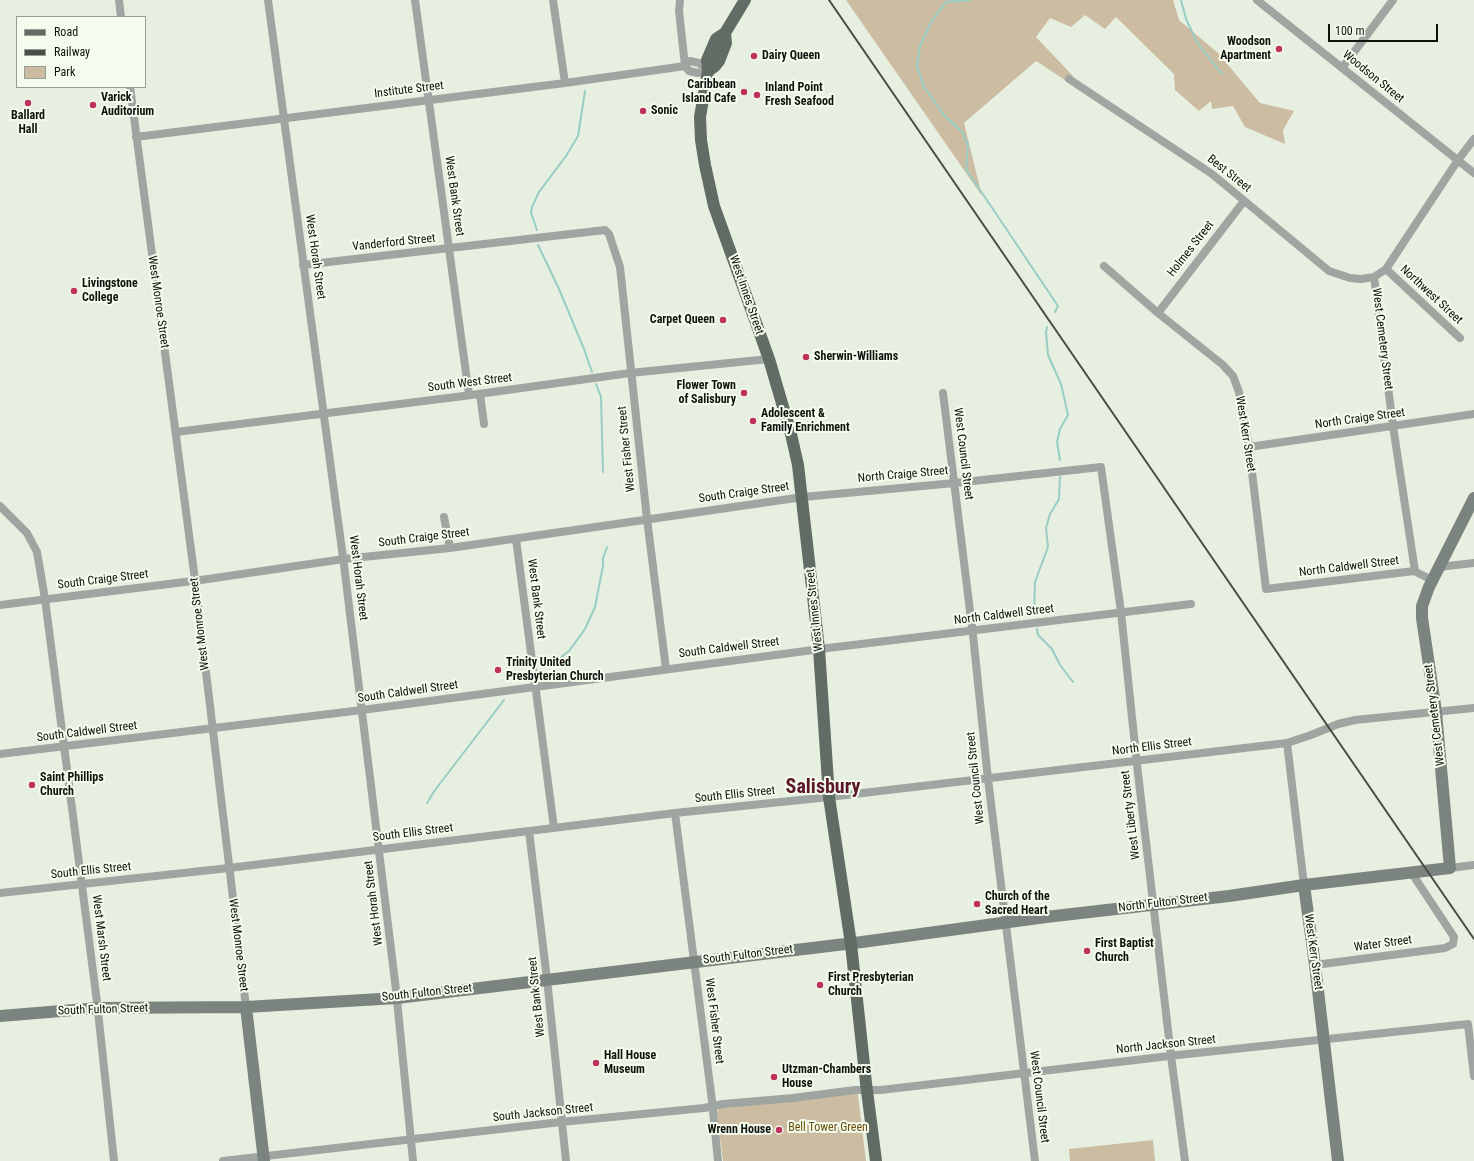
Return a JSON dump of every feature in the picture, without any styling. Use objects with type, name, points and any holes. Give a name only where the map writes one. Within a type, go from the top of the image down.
[{"type":"main road","points":[[708,71],[719,61],[726,43],[726,33],[745,0]]},
{"type":"main road","name":"West Innes Street","points":[[708,71],[700,117],[701,140],[714,206],[769,359],[791,434],[798,465],[819,649],[829,797],[851,944],[866,1090],[876,1161]]},
{"type":"street","points":[[119,0],[121,16]]},
{"type":"street","name":"West Horah Street","points":[[268,0],[344,559],[397,998],[414,1161]]},
{"type":"street","name":"West Bank Street","points":[[415,0],[469,395]]},
{"type":"street","points":[[553,0],[565,83]]},
{"type":"street","points":[[680,0],[679,10],[685,66]]},
{"type":"street","name":"Woodson Street","points":[[1257,0],[1474,173]]},
{"type":"street","points":[[1342,68],[1393,0]]},
{"type":"street","name":"Institute Street","points":[[136,137],[565,83],[685,66],[690,61],[699,63],[708,71]]},
{"type":"street","name":"Best Street","points":[[1069,79],[1212,174],[1329,271],[1350,278],[1361,279],[1374,277]]},
{"type":"street","name":"West Monroe Street","points":[[130,88],[195,580],[264,1159]]},
{"type":"street","name":"West Cemetery Street","points":[[1415,571],[1393,426],[1374,277],[1386,269],[1458,160],[1474,139]]},
{"type":"street","name":"Holmes Street","points":[[1158,313],[1244,201]]},
{"type":"street","name":"Vanderford Street","points":[[303,265],[605,230]]},
{"type":"street","name":"West Fisher Street","points":[[605,230],[609,234],[620,267],[630,373],[666,668]]},
{"type":"street","name":"West Kerr Street","points":[[1104,266],[1158,313],[1224,365],[1233,376],[1239,392],[1249,447],[1266,589]]},
{"type":"street","name":"Northwest Street","points":[[1386,269],[1460,338]]},
{"type":"street","name":"South West Street","points":[[176,432],[480,394],[630,373],[769,359]]},
{"type":"street","name":"West Council Street","points":[[943,393],[972,631],[988,779],[1035,1161]]},
{"type":"street","points":[[480,394],[484,424]]},
{"type":"street","name":"North Craige Street","points":[[1249,447],[1474,414]]},
{"type":"street","name":"North Craige Street","points":[[802,496],[954,483],[1101,467]]},
{"type":"street","name":"West Liberty Street","points":[[1101,467],[1121,612],[1171,1056],[1185,1161]]},
{"type":"street","name":"South Craige Street","points":[[0,605],[344,559],[450,548],[802,496]]},
{"type":"street","name":"West Cemetery Street","points":[[1450,868],[1436,712],[1422,612],[1424,598],[1432,580],[1474,498]]},
{"type":"street","name":"West Marsh Street","points":[[0,506],[27,533],[37,552],[46,599],[98,1008],[114,1161]]},
{"type":"street","points":[[444,517],[450,548]]},
{"type":"street","name":"West Bank Street","points":[[516,539],[554,828]]},
{"type":"street","points":[[1439,567],[1474,563]]},
{"type":"street","name":"North Caldwell Street","points":[[1266,589],[1415,571],[1432,580]]},
{"type":"street","name":"North Caldwell Street","points":[[819,649],[1191,604]]},
{"type":"street","name":"South Caldwell Street","points":[[0,754],[362,710],[666,668],[819,649]]},
{"type":"street","name":"North Ellis Street","points":[[829,797],[1287,743],[1311,736],[1338,724],[1355,720],[1474,708]]},
{"type":"street","name":"West Kerr Street","points":[[1287,743],[1338,1161]]},
{"type":"street","name":"South Ellis Street","points":[[0,893],[229,868],[675,813],[829,797]]},
{"type":"street","name":"West Fisher Street","points":[[675,813],[713,1106],[718,1161]]},
{"type":"street","name":"West Bank Street","points":[[529,831],[547,979],[566,1161]]},
{"type":"street","name":"North Fulton Street","points":[[851,944],[1006,922],[1474,865]]},
{"type":"street","name":"Water Street","points":[[1315,965],[1445,948],[1453,944],[1454,937],[1411,872]]},
{"type":"street","name":"South Fulton Street","points":[[0,1016],[98,1008],[246,1007],[397,998],[851,944]]},
{"type":"street","name":"North Jackson Street","points":[[866,1090],[881,1090],[1171,1056],[1468,1024],[1474,1076]]},
{"type":"street","name":"South Jackson Street","points":[[223,1161],[264,1159],[411,1139],[561,1122],[697,1109],[724,1104],[866,1090]]},
{"type":"green space","points":[[846,0],[1173,0],[1179,20],[1218,53],[1260,103],[1294,111],[1283,130],[1285,144],[1245,127],[1233,106],[1212,109],[1211,101],[1199,111],[1175,90],[1174,74],[1116,17],[1105,29],[1085,15],[1071,27],[1050,18],[1036,37],[1073,76],[1068,82],[1036,61],[964,123],[982,196]]},
{"type":"green space","name":"Bell Tower Green","points":[[856,1093],[858,1095],[866,1161],[723,1161],[717,1114],[720,1107]]},
{"type":"green space","points":[[1153,1140],[1155,1161],[1070,1161],[1069,1149]]},
{"type":"waterway","points":[[970,0],[946,2],[931,22],[920,46],[917,66],[924,87],[944,115],[962,132],[968,145],[966,169],[1058,306],[1055,312]]},
{"type":"waterway","points":[[1181,0],[1186,19],[1198,44],[1222,74]]},
{"type":"waterway","points":[[537,230],[531,213],[532,207],[539,192],[566,156],[578,136],[585,91]]},
{"type":"waterway","points":[[538,245],[559,289],[592,372]]},
{"type":"waterway","points":[[1047,327],[1048,355],[1061,384],[1068,415],[1060,429],[1057,442],[1060,460]]},
{"type":"waterway","points":[[596,384],[601,397],[603,472]]},
{"type":"waterway","points":[[1034,612],[1035,582],[1048,547],[1046,528],[1050,514],[1059,499],[1060,477]]},
{"type":"waterway","points":[[555,662],[569,651],[585,629],[595,607],[603,566],[603,558],[607,547]]},
{"type":"waterway","points":[[1037,629],[1038,635],[1052,649],[1060,665],[1073,682]]},
{"type":"waterway","points":[[427,803],[435,790],[504,700]]},
{"type":"railway","points":[[829,0],[1474,939]]},
{"type":"place","name":"Woodson Apartment","points":[[1279,49]]},
{"type":"place","name":"Dairy Queen","points":[[754,56]]},
{"type":"place","name":"Caribbean Island Cafe","points":[[744,92]]},
{"type":"place","name":"Inland Point Fresh Seafood","points":[[757,95]]},
{"type":"place","name":"Ballard Hall","points":[[28,103]]},
{"type":"place","name":"Varick Auditorium","points":[[93,105]]},
{"type":"place","name":"Sonic","points":[[643,111]]},
{"type":"place","name":"Livingstone College","points":[[74,291]]},
{"type":"place","name":"Carpet Queen","points":[[723,320]]},
{"type":"place","name":"Sherwin-Williams","points":[[806,357]]},
{"type":"place","name":"Flower Town of Salisbury","points":[[744,393]]},
{"type":"place","name":"Adolescent & Family Enrichment","points":[[753,421]]},
{"type":"place","name":"Trinity United Presbyterian Church","points":[[498,670]]},
{"type":"place","name":"Saint Phillips Church","points":[[32,785]]},
{"type":"place","name":"Church of the Sacred Heart","points":[[977,904]]},
{"type":"place","name":"First Baptist Church","points":[[1087,951]]},
{"type":"place","name":"First Presbyterian Church","points":[[820,985]]},
{"type":"place","name":"Hall House Museum","points":[[596,1063]]},
{"type":"place","name":"Utzman-Chambers House","points":[[774,1077]]},
{"type":"place","name":"Wrenn House","points":[[779,1130]]},
{"type":"district","name":"Salisbury","points":[[823,788]]}]
